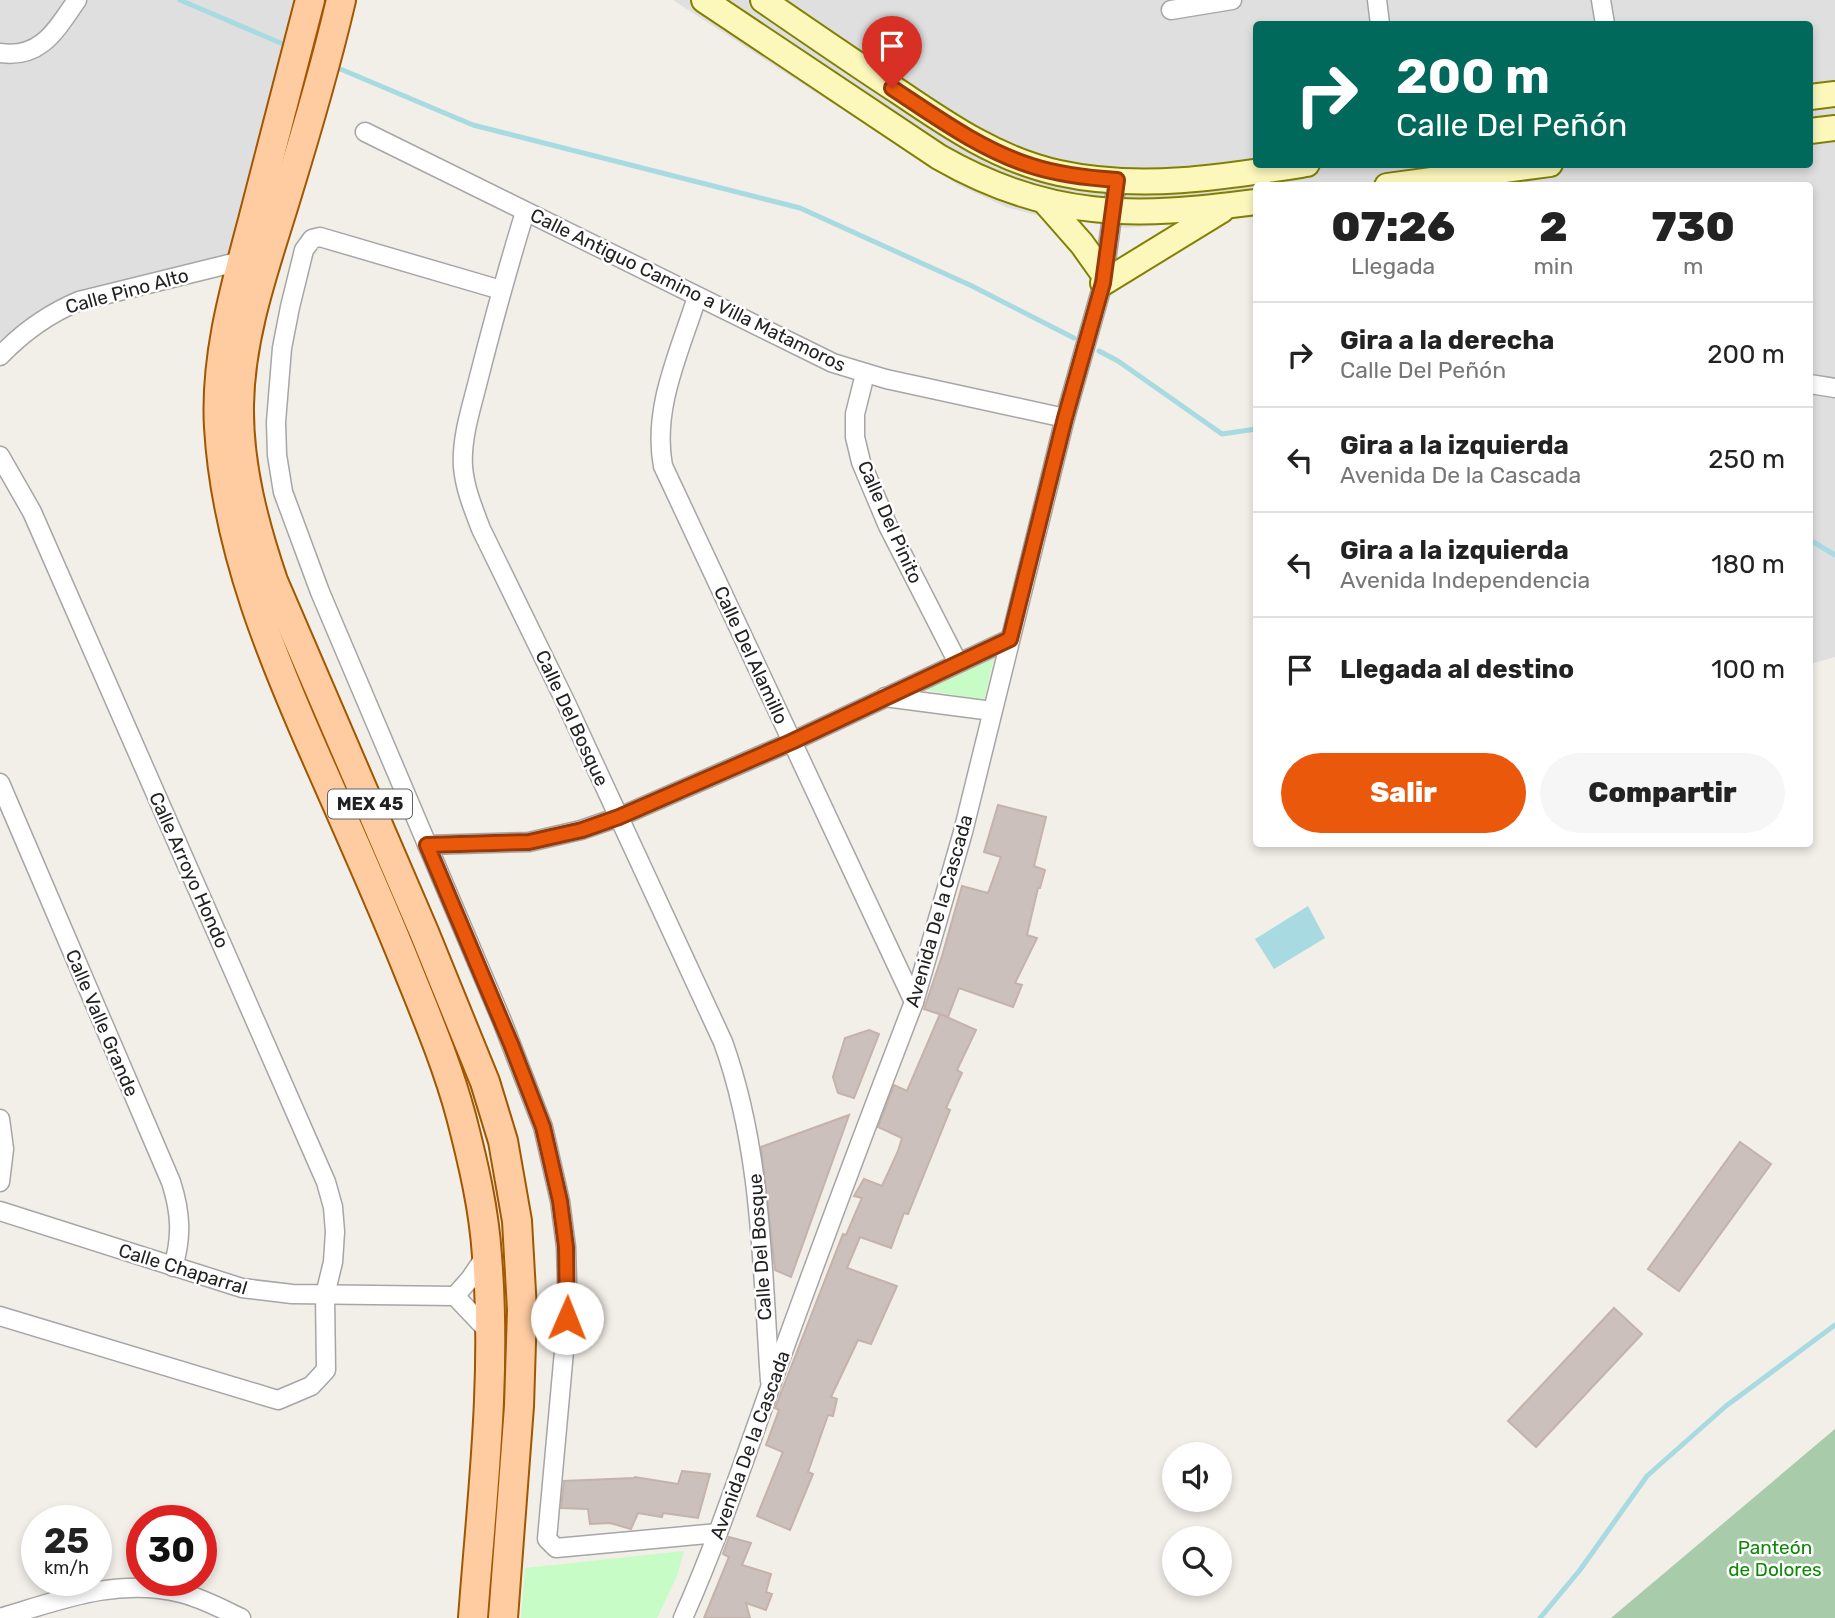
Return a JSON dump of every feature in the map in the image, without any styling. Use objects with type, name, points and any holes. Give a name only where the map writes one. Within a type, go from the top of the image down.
[{"type":"main road","name":"MEX 45","points":[[310,0],[242,262],[222,353],[218,392],[222,459],[237,542],[250,589],[281,676],[375,890],[447,1071],[474,1172],[487,1253],[490,1333],[488,1411],[473,1618]]},
{"type":"main road","name":"MEX 45","points":[[341,0],[321,80],[253,309],[239,383],[241,446],[255,524],[273,581],[360,780],[480,1069],[500,1131],[512,1183],[521,1255],[522,1310],[519,1406],[503,1618]]},
{"type":"main road","points":[[704,0],[939,157],[996,186],[1046,203],[1080,209],[1154,212],[1253,202]]},
{"type":"main road","points":[[763,0],[945,123],[1004,156],[1058,173],[1117,180],[1207,179],[1280,168]]},
{"type":"main road","points":[[1813,97],[1835,94]]},
{"type":"main road","points":[[1813,131],[1835,128]]},
{"type":"main road","points":[[1417,182],[1520,168]]},
{"type":"main road","points":[[1046,203],[1082,244],[1104,279],[1230,206]]},
{"type":"street","points":[[0,53],[26,53],[38,47],[55,31],[77,0]]},
{"type":"street","points":[[1171,10],[1232,0]]},
{"type":"street","points":[[1377,0],[1380,21]]},
{"type":"street","points":[[1601,0],[1604,21]]},
{"type":"street","name":"Calle Antiguo Camino a Villa Matamoros","points":[[365,132],[807,352],[865,374],[1065,418]]},
{"type":"street","name":"Avenida De la Cascada","points":[[683,1618],[718,1533],[914,1002],[958,853],[1065,418],[1104,279],[1117,180]]},
{"type":"street","name":"Calle Del Bosque","points":[[525,212],[501,290],[464,445],[463,467],[468,496],[481,529],[723,1042],[739,1092],[755,1169],[771,1386]]},
{"type":"street","points":[[501,290],[320,237],[312,239],[304,250],[290,307],[278,384],[276,455],[283,492],[302,547],[543,1127],[560,1201],[566,1247],[567,1318],[547,1539],[556,1548],[718,1533]]},
{"type":"street","name":"Calle Pino Alto","points":[[0,356],[37,324],[59,309],[79,301],[242,262],[269,253]]},
{"type":"street","name":"Calle Del Alamillo","points":[[697,297],[664,402],[660,423],[663,466],[914,1002]]},
{"type":"street","name":"Calle Del Pinito","points":[[865,374],[855,414],[855,437],[861,462],[888,526],[958,663]]},
{"type":"street","points":[[1813,384],[1835,388]]},
{"type":"street","name":"Calle Arroyo Hondo","points":[[0,456],[32,512],[326,1182],[333,1207],[335,1232],[333,1262],[325,1295],[326,1370],[311,1385],[278,1400],[0,1316]]},
{"type":"street","points":[[427,845],[529,842],[568,834],[619,817],[791,742],[1010,639]]},
{"type":"street","points":[[885,697],[992,711]]},
{"type":"street","name":"Calle Valle Grande","points":[[0,783],[5,813],[171,1182],[181,1225],[173,1267]]},
{"type":"street","points":[[0,1119],[4,1149],[0,1182]]},
{"type":"street","name":"Calle Chaparral","points":[[0,1211],[253,1290],[325,1295],[455,1296]]},
{"type":"street","points":[[487,1253],[471,1279],[455,1296],[490,1333]]},
{"type":"street","points":[[0,1618],[74,1595],[131,1587],[182,1593],[241,1618]]},
{"type":"shaded area","points":[[0,0],[317,0],[251,249],[74,302],[0,355]]},
{"type":"shaded area","points":[[673,0],[1835,0],[1835,657],[1813,663],[1813,182],[1253,182],[1253,217],[1126,228],[1036,215],[1006,207],[960,186]]},
{"type":"green space","points":[[994,657],[984,700],[920,689]]},
{"type":"green space","name":"Panteón de Dolores","points":[[1835,1429],[1835,1618],[1611,1618]]},
{"type":"green space","points":[[684,1551],[677,1576],[657,1618],[521,1618],[525,1568]]},
{"type":"water","points":[[1308,906],[1325,938],[1274,969],[1255,939]]},
{"type":"building","points":[[998,805],[1046,817],[1034,866],[1045,870],[1027,935],[1037,938],[1015,983],[1022,985],[1013,1007],[959,988],[948,1017],[924,1009],[962,886],[988,893],[1001,857],[984,852]]},
{"type":"building","points":[[940,1014],[976,1030],[957,1070],[962,1073],[946,1108],[950,1110],[908,1214],[904,1213],[891,1248],[860,1237],[847,1268],[897,1286],[871,1344],[858,1340],[831,1397],[837,1399],[833,1416],[828,1415],[808,1472],[813,1474],[790,1530],[757,1516],[783,1452],[766,1445],[779,1410],[775,1408],[843,1234],[846,1235],[862,1198],[854,1196],[864,1179],[882,1186],[898,1151],[902,1138],[878,1127],[894,1085],[907,1091]]},
{"type":"building","points":[[869,1030],[879,1034],[854,1098],[838,1093],[833,1077],[845,1038]]},
{"type":"building","points":[[849,1115],[791,1277],[775,1270],[761,1147]]},
{"type":"building","points":[[1740,1142],[1771,1164],[1679,1291],[1648,1269]]},
{"type":"building","points":[[1614,1308],[1642,1334],[1536,1447],[1508,1421]]},
{"type":"building","points":[[682,1471],[710,1474],[698,1518],[638,1513],[631,1529],[610,1523],[590,1524],[588,1509],[561,1508],[564,1481],[635,1477],[678,1484]]},
{"type":"building","points":[[729,1537],[751,1543],[742,1565],[771,1574],[766,1592],[772,1594],[766,1610],[746,1603],[750,1618],[704,1618],[729,1557],[723,1554]]},
{"type":"waterway","points":[[180,0],[283,44]]},
{"type":"waterway","points":[[338,68],[473,125],[800,208],[972,286],[1074,338]]},
{"type":"waterway","points":[[1099,351],[1118,361],[1222,434],[1253,429]]},
{"type":"waterway","points":[[1813,542],[1835,555]]},
{"type":"waterway","points":[[1540,1618],[1580,1570],[1647,1476],[1726,1406],[1835,1325]]},
{"type":"route","points":[[567,1318],[566,1247],[560,1201],[543,1127],[427,845],[529,842],[582,830],[619,817],[791,742],[1010,639],[1065,418],[1103,283],[1117,180],[1058,173],[1004,156],[945,123],[892,88]]}]
